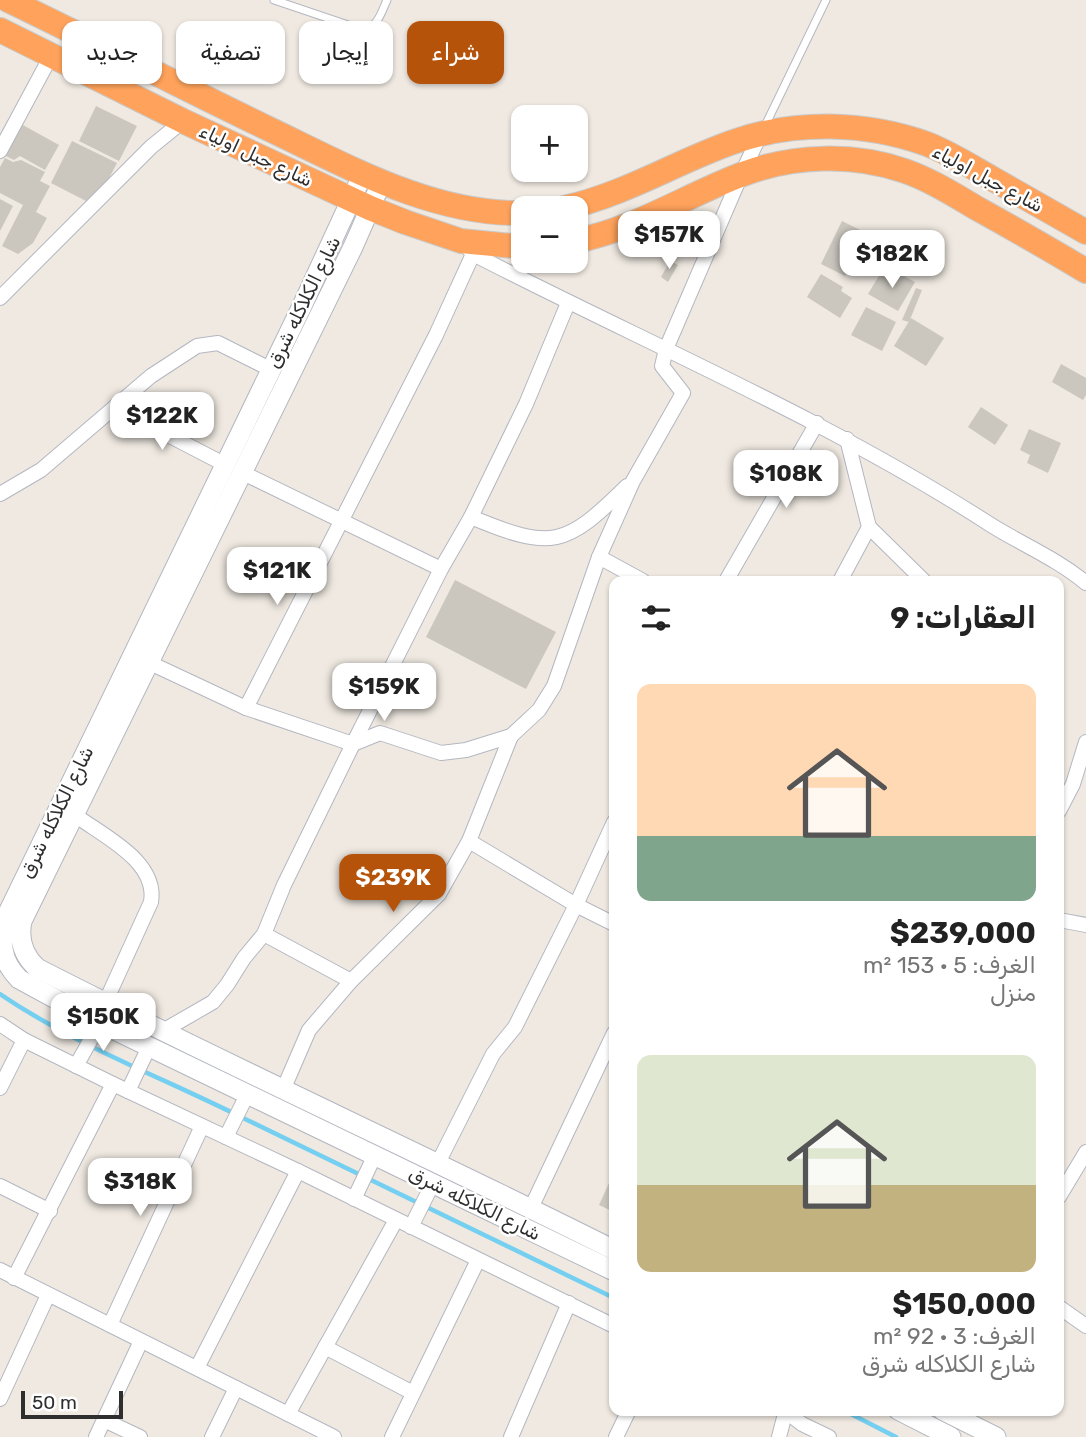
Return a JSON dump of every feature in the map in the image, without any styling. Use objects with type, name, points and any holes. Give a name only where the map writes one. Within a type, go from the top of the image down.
[{"type":"highway","name":"شارع جبل اولياء","points":[[8,0],[372,178],[459,206],[486,212],[511,213]]},
{"type":"highway","name":"شارع جبل اولياء","points":[[0,30],[183,121],[360,204],[467,248],[511,247]]},
{"type":"highway","name":"شارع جبل اولياء","points":[[588,202],[637,184],[720,147],[761,133],[794,127],[876,130],[948,153],[1086,232]]},
{"type":"highway","name":"شارع جبل اولياء","points":[[588,237],[639,222],[741,175],[779,163],[810,159],[838,160],[889,166],[913,174],[950,192],[1086,271]]},
{"type":"street","points":[[0,152],[51,56]]},
{"type":"street","points":[[0,298],[151,148],[183,121]]},
{"type":"street","points":[[283,1090],[309,1030],[351,981],[439,894],[469,841],[511,736],[539,710],[554,686],[599,557],[633,481],[682,393],[662,366],[666,349],[761,133]]},
{"type":"street","points":[[360,204],[372,178]]},
{"type":"street","name":"شارع الكلاكله شرق","points":[[360,204],[270,369],[6,917],[5,962],[19,979],[100,1023],[155,1040],[283,1090],[609,1247]]},
{"type":"street","name":"شارع الكلاكله شرق","points":[[7,938],[22,921],[243,473],[360,204]]},
{"type":"street","points":[[246,708],[436,335],[467,248],[568,303],[847,439],[958,503],[1009,536],[1064,565],[1086,583]]},
{"type":"street","points":[[128,1091],[155,1040],[214,1002],[264,934],[284,884],[353,744],[441,569],[471,517],[526,404],[568,303]]},
{"type":"street","points":[[0,494],[41,470],[151,376],[198,346],[218,343],[270,369]]},
{"type":"street","points":[[116,408],[225,464]]},
{"type":"street","points":[[729,576],[817,423]]},
{"type":"street","points":[[847,439],[869,527],[922,576]]},
{"type":"street","points":[[243,473],[441,569]]},
{"type":"street","points":[[471,517],[527,537],[555,539],[572,533],[594,519],[633,481]]},
{"type":"street","points":[[843,576],[869,527]]},
{"type":"street","points":[[599,557],[634,576]]},
{"type":"street","points":[[150,663],[246,708],[353,744],[380,733],[441,753],[466,750],[511,736]]},
{"type":"street","points":[[1064,801],[1073,784],[1086,742]]},
{"type":"street","points":[[75,815],[135,858],[147,874],[153,891],[138,934],[105,1003]]},
{"type":"street","points":[[438,1163],[493,1054],[515,1027],[609,833]]},
{"type":"street","points":[[469,841],[576,905],[609,922]]},
{"type":"street","points":[[1064,921],[1086,925]]},
{"type":"street","points":[[264,934],[351,981]]},
{"type":"street","name":"شارع الكلاكله شرق","points":[[7,938],[24,952],[37,968],[105,1003],[155,1040],[247,1095],[609,1269]]},
{"type":"street","points":[[76,1066],[100,1023]]},
{"type":"street","points":[[0,1024],[24,1040],[76,1066],[609,1323]]},
{"type":"street","points":[[0,1088],[24,1040]]},
{"type":"street","points":[[531,1208],[609,1044]]},
{"type":"street","points":[[14,1278],[113,1084]]},
{"type":"street","points":[[226,1137],[247,1095]]},
{"type":"street","points":[[110,1325],[202,1126]]},
{"type":"street","points":[[1064,1191],[1082,1169],[1086,1152]]},
{"type":"street","points":[[354,1199],[375,1155]]},
{"type":"street","points":[[197,1368],[298,1171]]},
{"type":"street","points":[[411,1227],[433,1183]]},
{"type":"street","points":[[0,1186],[50,1211]]},
{"type":"street","points":[[288,1414],[396,1220]]},
{"type":"street","points":[[392,1437],[478,1260]]},
{"type":"street","points":[[0,1270],[326,1435]]},
{"type":"street","points":[[0,1399],[48,1294]]},
{"type":"street","points":[[511,1437],[569,1303]]},
{"type":"street","points":[[1064,1311],[1086,1326]]},
{"type":"street","points":[[96,1437],[141,1341]]},
{"type":"street","points":[[325,1348],[413,1393]]},
{"type":"street","points":[[212,1437],[236,1388]]},
{"type":"street","points":[[616,1437],[626,1416]]},
{"type":"street","points":[[779,1437],[784,1416]]},
{"type":"street","points":[[792,1416],[829,1437]]},
{"type":"street","points":[[910,1416],[951,1437]]},
{"type":"street","points":[[954,1416],[996,1437]]},
{"type":"street","points":[[104,1420],[140,1437]]},
{"type":"lane","points":[[274,0],[363,30],[371,29],[376,23],[387,0]]},
{"type":"lane","points":[[761,133],[826,0]]},
{"type":"building","points":[[96,106],[137,126],[119,161],[79,141]]},
{"type":"building","points":[[21,124],[59,145],[45,170],[20,156],[14,160],[4,155]]},
{"type":"building","points":[[72,141],[117,163],[106,184],[86,201],[51,183]]},
{"type":"building","points":[[5,158],[13,162],[21,160],[45,172],[40,181],[50,186],[36,212],[47,218],[33,243],[18,254],[2,246],[23,205],[0,193],[0,167]]},
{"type":"building","points":[[0,199],[13,206],[0,231]]},
{"type":"building","points":[[842,221],[878,239],[871,254],[859,248],[845,276],[821,264]]},
{"type":"building","points":[[670,261],[678,265],[668,282],[661,277]]},
{"type":"building","points":[[895,271],[915,282],[898,311],[868,294],[880,274],[889,280]]},
{"type":"building","points":[[821,274],[843,287],[841,291],[852,298],[840,318],[807,297]]},
{"type":"building","points":[[916,288],[922,290],[909,322],[902,320]]},
{"type":"building","points":[[866,307],[896,322],[882,351],[851,335]]},
{"type":"building","points":[[911,318],[944,338],[926,366],[894,346]]},
{"type":"building","points":[[1061,364],[1086,378],[1086,395],[1083,400],[1052,382]]},
{"type":"building","points":[[981,407],[1008,425],[995,445],[968,427]]},
{"type":"building","points":[[1029,429],[1061,443],[1048,473],[1027,463],[1030,455],[1020,450]]},
{"type":"building","points":[[455,580],[556,632],[526,689],[426,637]]},
{"type":"building","points":[[609,1183],[609,1210],[599,1205]]},
{"type":"waterway","points":[[0,994],[88,1045],[609,1296]]},
{"type":"waterway","points":[[855,1416],[896,1437]]}]
